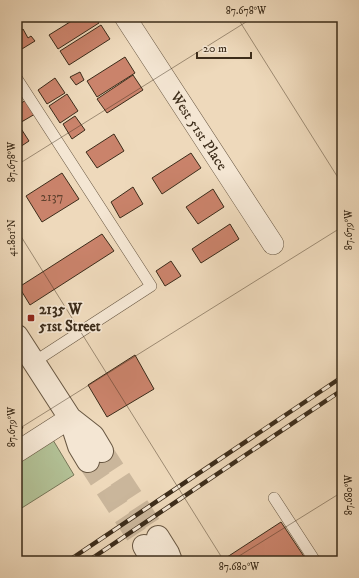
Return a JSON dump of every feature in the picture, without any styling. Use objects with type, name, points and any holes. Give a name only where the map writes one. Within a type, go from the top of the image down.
[{"type":"street","name":"West 51st Place","points":[[125,17],[273,244]]},
{"type":"street","points":[[17,336],[70,418],[93,436],[95,456]]},
{"type":"street","points":[[17,452],[70,418]]},
{"type":"street","points":[[152,548],[168,553],[171,561]]},
{"type":"lane","points":[[17,79],[151,286],[34,362]]},
{"type":"lane","points":[[274,498],[314,561]]},
{"type":"green space","points":[[53,440],[74,475],[17,511],[17,463]]},
{"type":"building","points":[[78,17],[95,17],[99,23],[58,49],[49,35]]},
{"type":"building","points":[[101,25],[110,39],[69,65],[60,51]]},
{"type":"building","points":[[23,29],[28,38],[31,36],[35,41],[17,52],[17,33]]},
{"type":"building","points":[[125,57],[135,73],[97,97],[87,81]]},
{"type":"building","points":[[80,72],[84,80],[76,85],[70,77]]},
{"type":"building","points":[[133,75],[143,90],[107,113],[97,99]]},
{"type":"building","points":[[55,78],[65,93],[47,104],[38,90]]},
{"type":"building","points":[[67,94],[78,111],[60,123],[49,106]]},
{"type":"building","points":[[26,100],[35,114],[18,124],[17,106]]},
{"type":"building","points":[[75,116],[85,130],[72,139],[63,124]]},
{"type":"building","points":[[20,127],[29,141],[17,149],[17,129]]},
{"type":"building","points":[[114,134],[124,151],[97,168],[86,152]]},
{"type":"building","points":[[191,153],[201,168],[162,194],[152,178]]},
{"type":"building","points":[[62,173],[79,199],[42,222],[26,196]]},
{"type":"building","points":[[133,187],[143,204],[120,218],[111,202]]},
{"type":"building","points":[[213,189],[224,207],[198,224],[186,207]]},
{"type":"building","points":[[230,224],[239,239],[201,263],[192,249]]},
{"type":"building","points":[[102,234],[114,251],[30,305],[19,287]]},
{"type":"building","points":[[171,261],[181,276],[165,286],[156,271]]},
{"type":"building","points":[[135,355],[154,389],[107,417],[88,385]]},
{"type":"building","points":[[17,418],[23,428],[17,432]]},
{"type":"building","points":[[281,522],[307,561],[221,561]]},
{"type":"tunnel","points":[[102,451],[158,537]]},
{"type":"tunnel","points":[[88,461],[144,546]]},
{"type":"railway","points":[[68,561],[342,377]]},
{"type":"railway","points":[[88,561],[342,390]]},
{"type":"place","name":"2135 W 51st Street","points":[[31,318]]}]
